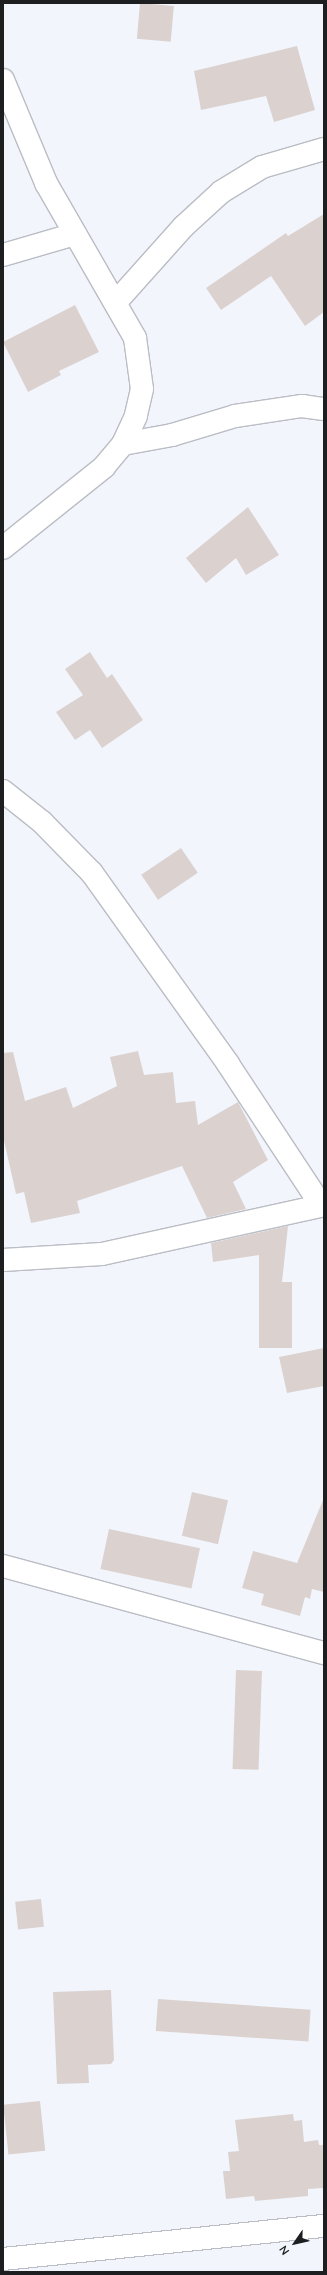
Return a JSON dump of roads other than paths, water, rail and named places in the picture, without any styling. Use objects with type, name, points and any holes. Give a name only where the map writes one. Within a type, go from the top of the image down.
[{"type":"street","points":[[3,80],[46,182],[116,302],[135,338],[142,389],[136,416],[123,444],[104,468],[3,548]]},
{"type":"street","points":[[116,302],[183,227],[221,192],[262,166],[324,149]]},
{"type":"street","points":[[3,255],[75,234]]},
{"type":"street","points":[[123,444],[172,435],[235,416],[302,406],[324,409]]},
{"type":"street","points":[[3,791],[42,822],[92,873],[228,1064],[323,1205],[102,1254],[3,1260]]},
{"type":"street","points":[[3,1566],[324,1653]]},
{"type":"street","points":[[3,2259],[324,2226]]}]
